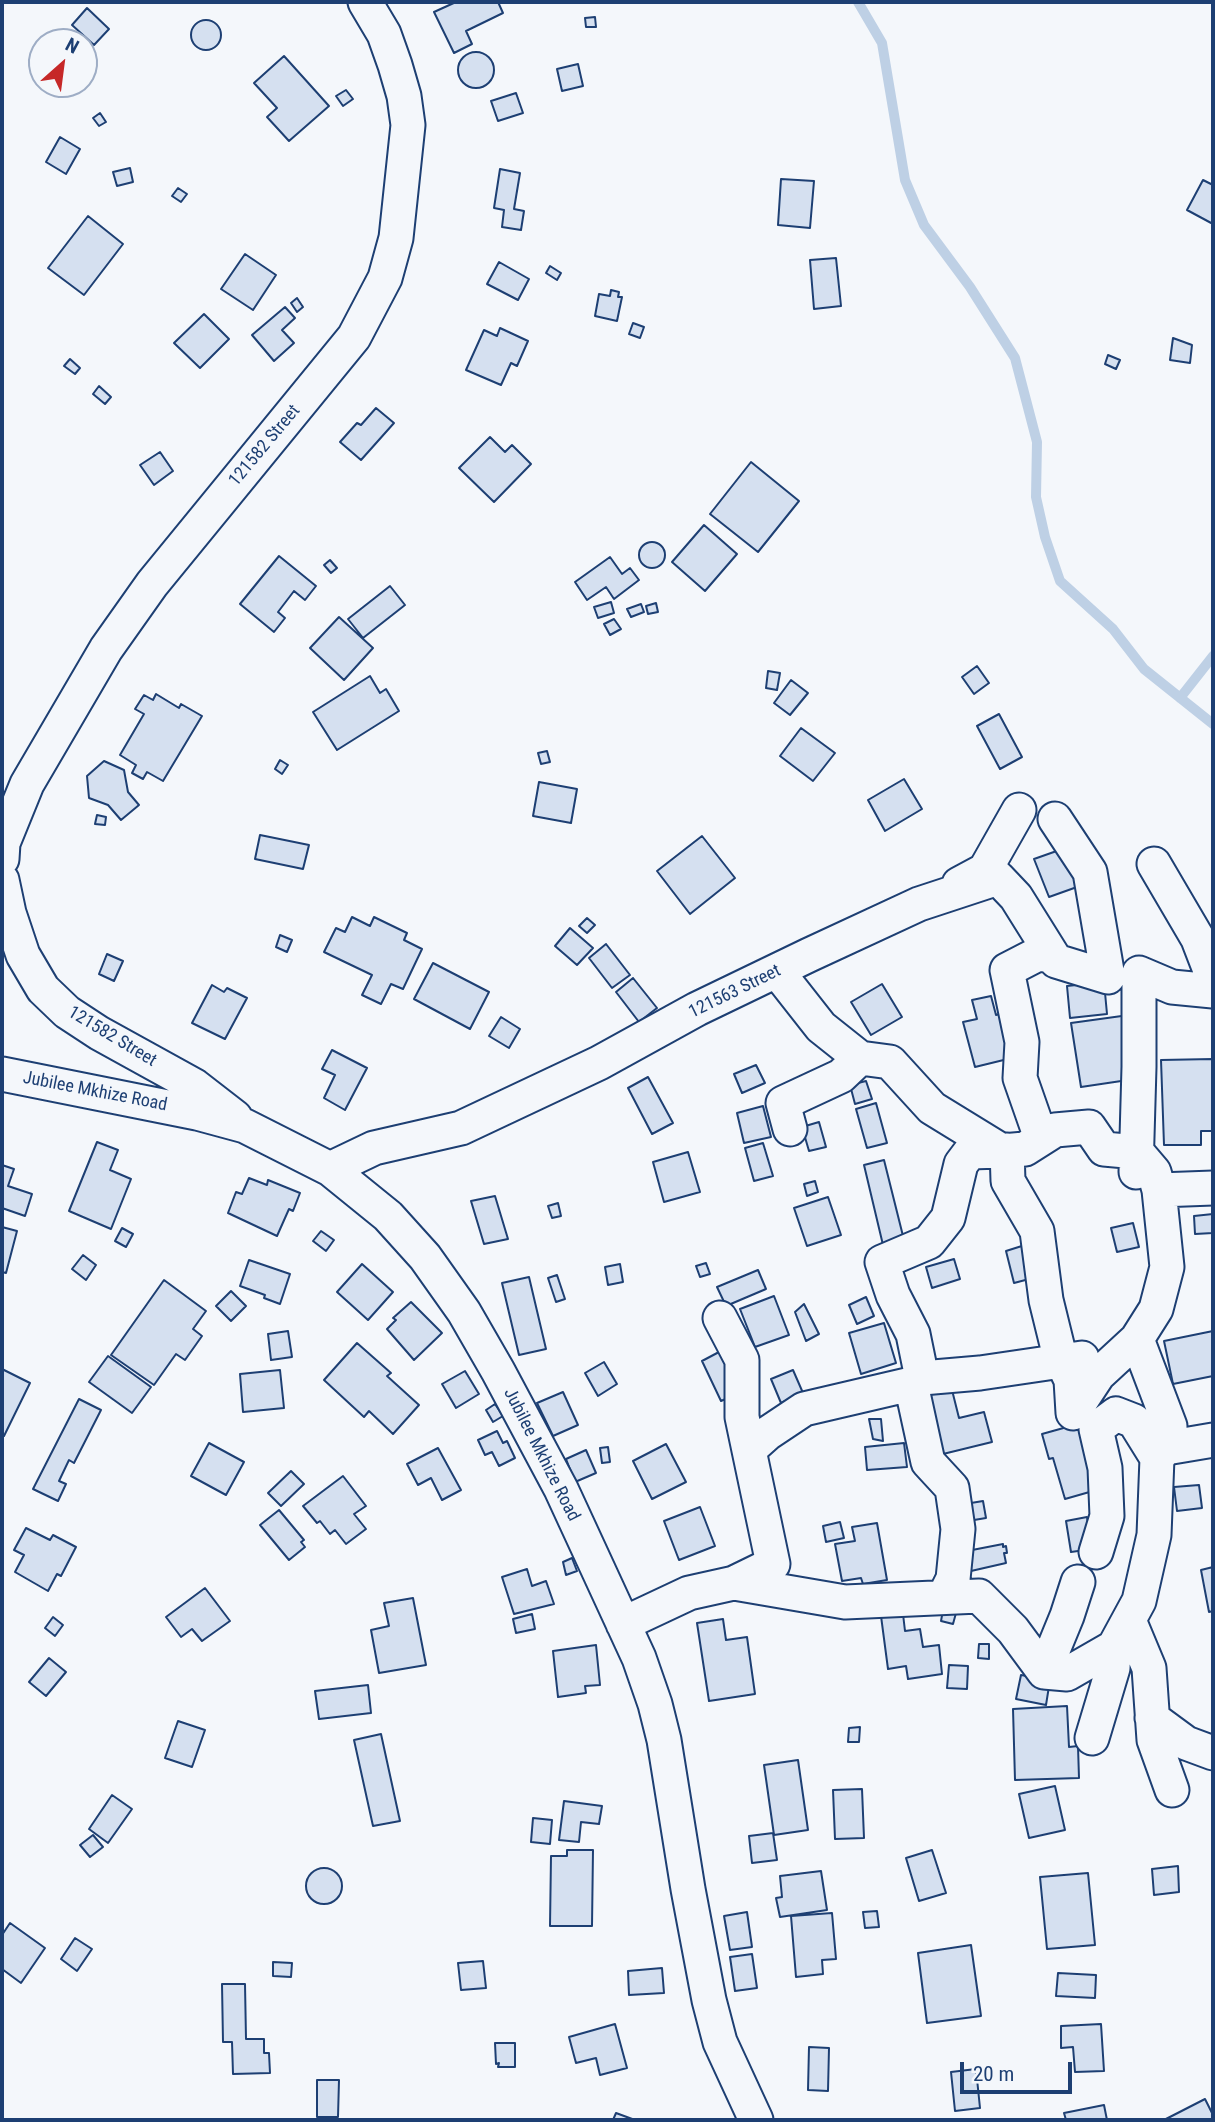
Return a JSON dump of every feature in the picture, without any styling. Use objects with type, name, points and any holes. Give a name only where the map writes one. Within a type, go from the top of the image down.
[{"type":"street","name":"121582 Street","points":[[2,859],[3,843],[27,784],[106,649],[152,584],[354,337],[385,278],[396,238],[408,125],[404,96],[395,65],[384,34],[365,2]]},
{"type":"street","points":[[919,905],[985,870],[1019,810]]},
{"type":"street","points":[[1055,819],[1090,872],[1123,975],[1137,1152],[1135,1176],[1155,1287],[1163,1286]]},
{"type":"street","points":[[1154,864],[1198,939],[1213,978]]},
{"type":"street","name":"121563 Street","points":[[330,1169],[374,1147],[461,1128],[599,1063],[697,1009],[777,971],[919,905],[998,878],[1016,897],[1051,956]]},
{"type":"street","name":"121582 Street","points":[[2,880],[9,913],[23,955],[43,989],[66,1012],[195,1086],[225,1107],[244,1126]]},
{"type":"street","points":[[1041,1138],[1020,1078],[1022,1042],[1007,970],[1038,954],[1051,956],[1056,961],[1172,987],[1213,991]]},
{"type":"street","points":[[777,971],[821,1027],[860,1058],[890,1062],[932,1108],[1005,1151]]},
{"type":"street","points":[[790,1129],[783,1103],[841,1076],[860,1058]]},
{"type":"street","name":"Jubilee Mkhize Road","points":[[2,1074],[186,1110],[244,1126],[330,1169],[388,1216],[425,1257],[464,1312],[561,1489],[639,1658],[664,1740],[709,2000],[720,2042],[756,2120]]},
{"type":"street","points":[[944,1597],[953,1579],[958,1529],[952,1488],[929,1462],[916,1381],[913,1335],[892,1295],[882,1262],[929,1242],[948,1218],[961,1164],[970,1152],[1026,1149],[1055,1130],[1089,1127],[1104,1149],[1137,1152],[1154,1172],[1159,1190],[1167,1268],[1156,1309],[1133,1343],[1098,1375],[1084,1421]]},
{"type":"street","points":[[1005,1151],[1008,1181],[1037,1231],[1046,1300],[1063,1362],[1084,1421],[1105,1468],[1107,1516],[1096,1552]]},
{"type":"street","points":[[1159,1190],[1213,1188]]},
{"type":"street","points":[[623,1624],[689,1593],[734,1583],[773,1564],[742,1417],[742,1360],[720,1318]]},
{"type":"street","points":[[749,1450],[768,1433],[804,1409],[916,1381],[1063,1362],[1133,1343]]},
{"type":"street","points":[[1092,1738],[1121,1633],[1139,1601],[1154,1535],[1161,1453],[1170,1426],[1133,1343]]},
{"type":"street","points":[[1084,1421],[1116,1414],[1134,1421],[1161,1453]]},
{"type":"street","points":[[1161,1453],[1213,1440]]},
{"type":"street","points":[[734,1583],[845,1602],[979,1595],[1013,1630],[1044,1672],[1067,1675],[1121,1633]]},
{"type":"street","points":[[1044,1672],[1078,1583]]},
{"type":"street","points":[[1121,1633],[1149,1668],[1154,1740],[1172,1790]]},
{"type":"street","points":[[1152,1718],[1186,1743],[1213,1754]]},
{"type":"building","points":[[456,2],[498,2],[503,13],[466,31],[472,44],[454,53],[434,12]]},
{"type":"building","points":[[87,8],[109,29],[98,41],[98,28],[75,28],[72,25]]},
{"type":"building","points":[[595,17],[596,27],[586,27],[585,18]]},
{"type":"building","points":[[206,20],[217,24],[221,35],[217,46],[206,50],[195,46],[191,35],[195,24]]},
{"type":"building","points":[[476,52],[489,57],[494,70],[489,83],[476,88],[463,83],[458,70],[463,57]]},
{"type":"building","points":[[284,56],[329,106],[289,141],[267,117],[277,108],[254,83]]},
{"type":"building","points":[[578,64],[583,86],[562,91],[557,69]]},
{"type":"building","points":[[346,90],[353,99],[343,106],[336,96]]},
{"type":"building","points":[[516,93],[523,113],[498,121],[491,101]]},
{"type":"building","points":[[100,113],[106,122],[99,126],[93,118]]},
{"type":"building","points":[[60,137],[80,149],[66,174],[46,162]]},
{"type":"building","points":[[130,168],[133,182],[117,186],[113,172]]},
{"type":"building","points":[[500,169],[520,173],[514,209],[524,211],[521,230],[502,227],[504,210],[494,208]]},
{"type":"building","points":[[781,179],[814,181],[810,228],[778,225]]},
{"type":"building","points":[[1203,180],[1213,185],[1213,224],[1187,210]]},
{"type":"building","points":[[178,188],[187,194],[181,202],[172,196]]},
{"type":"building","points":[[88,216],[123,244],[84,295],[48,268]]},
{"type":"building","points":[[245,254],[276,275],[253,310],[221,289]]},
{"type":"building","points":[[836,258],[841,306],[814,309],[810,260]]},
{"type":"building","points":[[499,262],[529,279],[518,300],[487,284]]},
{"type":"building","points":[[550,266],[561,273],[557,280],[546,273]]},
{"type":"building","points":[[611,290],[619,292],[618,297],[622,297],[617,321],[595,316],[599,294],[610,296]]},
{"type":"building","points":[[297,298],[303,307],[297,312],[291,303]]},
{"type":"building","points":[[285,307],[295,318],[282,330],[294,343],[274,361],[252,335]]},
{"type":"building","points":[[204,314],[229,339],[200,368],[174,343]]},
{"type":"building","points":[[633,323],[644,327],[640,338],[629,334]]},
{"type":"building","points":[[500,328],[528,341],[517,366],[511,363],[501,385],[466,370],[484,330],[497,336]]},
{"type":"building","points":[[1173,338],[1192,345],[1190,363],[1170,360]]},
{"type":"building","points":[[1108,355],[1120,360],[1116,369],[1105,364]]},
{"type":"building","points":[[70,359],[80,368],[75,374],[64,366]]},
{"type":"building","points":[[99,386],[111,397],[105,404],[93,394]]},
{"type":"building","points":[[376,408],[394,423],[361,460],[340,442],[357,423],[361,425]]},
{"type":"building","points":[[490,437],[505,452],[512,445],[531,464],[494,502],[459,468]]},
{"type":"building","points":[[160,452],[173,471],[154,485],[140,465]]},
{"type":"building","points":[[751,462],[799,501],[758,552],[710,514]]},
{"type":"building","points":[[704,525],[737,554],[705,591],[672,562]]},
{"type":"building","points":[[652,542],[661,546],[665,555],[661,564],[652,568],[643,564],[639,555],[643,546]]},
{"type":"building","points":[[279,556],[316,586],[305,600],[294,591],[278,612],[285,618],[274,632],[240,604]]},
{"type":"building","points":[[610,557],[622,574],[630,568],[639,580],[614,599],[606,587],[587,600],[575,582]]},
{"type":"building","points":[[330,560],[337,568],[331,573],[324,565]]},
{"type":"building","points":[[390,586],[405,605],[363,638],[348,619]]},
{"type":"building","points":[[611,602],[614,613],[598,618],[594,607]]},
{"type":"building","points":[[656,603],[658,612],[648,614],[646,606]]},
{"type":"building","points":[[641,604],[644,612],[631,617],[627,609]]},
{"type":"building","points":[[339,617],[373,648],[344,680],[310,648]]},
{"type":"building","points":[[614,619],[621,629],[610,635],[604,624]]},
{"type":"building","points":[[977,666],[989,683],[974,694],[962,677]]},
{"type":"building","points":[[768,671],[780,673],[777,690],[766,688]]},
{"type":"building","points":[[370,676],[380,693],[386,689],[399,711],[337,750],[313,712]]},
{"type":"building","points":[[791,680],[808,693],[790,715],[774,703]]},
{"type":"building","points":[[156,694],[179,708],[181,704],[202,716],[163,781],[147,772],[143,779],[132,773],[136,765],[120,755],[144,714],[135,709],[144,695],[153,700]]},
{"type":"building","points":[[999,714],[1022,757],[1000,769],[977,726]]},
{"type":"building","points":[[801,728],[835,753],[813,781],[780,756]]},
{"type":"building","points":[[547,751],[550,762],[541,764],[538,753]]},
{"type":"building","points":[[280,760],[288,765],[282,774],[275,769]]},
{"type":"building","points":[[104,761],[124,770],[128,792],[139,805],[121,820],[108,805],[89,798],[87,776]]},
{"type":"building","points":[[904,779],[922,809],[885,831],[868,800]]},
{"type":"building","points":[[539,782],[577,789],[571,823],[533,816]]},
{"type":"building","points":[[97,815],[106,817],[105,825],[95,824]]},
{"type":"building","points":[[260,835],[309,845],[303,869],[255,859]]},
{"type":"building","points":[[702,836],[735,878],[690,914],[657,871]]},
{"type":"building","points":[[1068,847],[1091,882],[1049,897],[1034,859]]},
{"type":"building","points":[[352,917],[370,926],[374,917],[407,933],[404,940],[422,949],[403,989],[391,984],[381,1004],[362,995],[372,975],[324,952],[336,928],[345,932]]},
{"type":"building","points":[[587,918],[595,925],[587,933],[579,926]]},
{"type":"building","points":[[570,928],[593,948],[577,965],[555,946]]},
{"type":"building","points":[[280,935],[292,940],[287,952],[276,947]]},
{"type":"building","points":[[606,944],[630,975],[612,988],[589,958]]},
{"type":"building","points":[[107,954],[123,961],[114,981],[99,974]]},
{"type":"building","points":[[433,963],[489,992],[470,1029],[414,999]]},
{"type":"building","points":[[633,978],[657,1008],[639,1022],[616,992]]},
{"type":"building","points":[[1104,982],[1107,1014],[1070,1018],[1067,986]]},
{"type":"building","points":[[882,984],[902,1017],[871,1035],[851,1002]]},
{"type":"building","points":[[212,985],[224,992],[227,988],[247,998],[225,1039],[192,1023]]},
{"type":"building","points":[[991,996],[996,1015],[1008,1012],[1020,1056],[975,1067],[963,1022],[977,1019],[972,1000]]},
{"type":"building","points":[[1129,1015],[1128,1080],[1081,1087],[1071,1023]]},
{"type":"building","points":[[501,1017],[520,1029],[509,1048],[489,1036]]},
{"type":"building","points":[[332,1050],[367,1068],[345,1110],[324,1098],[335,1075],[322,1069]]},
{"type":"building","points":[[1213,1059],[1213,1131],[1201,1131],[1201,1145],[1164,1145],[1161,1060]]},
{"type":"building","points":[[756,1065],[765,1083],[742,1093],[734,1074]]},
{"type":"building","points":[[648,1077],[673,1123],[652,1134],[628,1088]]},
{"type":"building","points":[[866,1081],[872,1099],[855,1104],[850,1085]]},
{"type":"building","points":[[876,1103],[887,1143],[867,1148],[856,1109]]},
{"type":"building","points":[[763,1106],[771,1137],[744,1143],[737,1113]]},
{"type":"building","points":[[819,1122],[826,1147],[809,1151],[802,1127]]},
{"type":"building","points":[[97,1142],[118,1150],[110,1170],[131,1179],[111,1229],[69,1211]]},
{"type":"building","points":[[763,1143],[773,1176],[754,1181],[745,1148]]},
{"type":"building","points":[[688,1152],[700,1192],[664,1202],[653,1162]]},
{"type":"building","points":[[884,1160],[904,1240],[883,1245],[864,1165]]},
{"type":"building","points":[[2,1165],[14,1169],[8,1186],[32,1194],[25,1216],[2,1208]]},
{"type":"building","points":[[249,1178],[267,1185],[268,1180],[300,1193],[293,1211],[289,1209],[277,1236],[228,1213],[236,1192],[242,1194]]},
{"type":"building","points":[[815,1181],[818,1192],[807,1196],[804,1184]]},
{"type":"building","points":[[495,1196],[508,1239],[484,1244],[471,1201]]},
{"type":"building","points":[[828,1197],[841,1235],[807,1246],[794,1208]]},
{"type":"building","points":[[558,1203],[561,1216],[552,1218],[548,1206]]},
{"type":"building","points":[[1213,1214],[1213,1233],[1195,1234],[1194,1216]]},
{"type":"building","points":[[1133,1223],[1139,1247],[1117,1252],[1111,1228]]},
{"type":"building","points":[[2,1227],[17,1231],[6,1273],[2,1272]]},
{"type":"building","points":[[122,1228],[133,1234],[126,1247],[115,1241]]},
{"type":"building","points":[[321,1231],[334,1240],[326,1251],[313,1241]]},
{"type":"building","points":[[1025,1245],[1033,1278],[1014,1283],[1006,1251]]},
{"type":"building","points":[[83,1255],[96,1265],[86,1280],[72,1269]]},
{"type":"building","points":[[954,1259],[960,1279],[932,1288],[926,1267]]},
{"type":"building","points":[[249,1260],[290,1274],[280,1304],[240,1286]]},
{"type":"building","points":[[706,1263],[710,1274],[700,1277],[696,1266]]},
{"type":"building","points":[[362,1264],[393,1292],[368,1320],[337,1292]]},
{"type":"building","points":[[620,1264],[623,1282],[608,1285],[605,1267]]},
{"type":"building","points":[[758,1270],[766,1289],[726,1306],[717,1287]]},
{"type":"building","points":[[557,1275],[565,1299],[556,1302],[548,1278]]},
{"type":"building","points":[[529,1277],[546,1349],[519,1355],[502,1283]]},
{"type":"building","points":[[164,1280],[206,1311],[193,1329],[202,1336],[185,1360],[176,1354],[154,1385],[111,1355]]},
{"type":"building","points":[[231,1291],[246,1306],[231,1321],[216,1306]]},
{"type":"building","points":[[774,1296],[789,1335],[755,1347],[740,1309]]},
{"type":"building","points":[[866,1297],[874,1316],[857,1324],[849,1305]]},
{"type":"building","points":[[411,1302],[442,1333],[414,1360],[387,1329],[396,1320],[393,1318]]},
{"type":"building","points":[[804,1304],[819,1334],[806,1341],[795,1312]]},
{"type":"building","points":[[884,1323],[896,1363],[861,1374],[849,1333]]},
{"type":"building","points":[[288,1331],[292,1357],[271,1360],[268,1334]]},
{"type":"building","points":[[1213,1331],[1213,1376],[1173,1384],[1164,1341]]},
{"type":"building","points":[[357,1343],[391,1373],[387,1376],[419,1405],[393,1434],[369,1411],[364,1417],[324,1380]]},
{"type":"building","points":[[719,1352],[739,1393],[721,1401],[702,1361]]},
{"type":"building","points":[[108,1356],[151,1387],[132,1413],[89,1382]]},
{"type":"building","points":[[604,1362],[617,1384],[598,1396],[585,1373]]},
{"type":"building","points":[[2,1369],[30,1383],[4,1436],[2,1435]]},
{"type":"building","points":[[280,1370],[284,1408],[243,1412],[240,1374]]},
{"type":"building","points":[[793,1370],[803,1393],[781,1403],[771,1379]]},
{"type":"building","points":[[465,1371],[479,1394],[456,1408],[442,1384]]},
{"type":"building","points":[[950,1382],[959,1418],[984,1412],[992,1442],[943,1454],[926,1388]]},
{"type":"building","points":[[563,1392],[578,1425],[553,1436],[537,1403]]},
{"type":"building","points":[[79,1399],[101,1410],[74,1463],[69,1460],[59,1481],[66,1484],[58,1501],[33,1489]]},
{"type":"building","points":[[495,1404],[503,1416],[493,1422],[486,1410]]},
{"type":"building","points":[[869,1419],[881,1419],[883,1441],[873,1439]]},
{"type":"building","points":[[1085,1422],[1097,1468],[1088,1471],[1093,1491],[1065,1499],[1053,1458],[1049,1459],[1042,1434]]},
{"type":"building","points":[[497,1431],[503,1443],[507,1441],[515,1458],[499,1466],[492,1452],[485,1455],[478,1440]]},
{"type":"building","points":[[209,1443],[244,1462],[226,1495],[191,1476]]},
{"type":"building","points":[[904,1443],[907,1467],[867,1470],[865,1447]]},
{"type":"building","points":[[666,1444],[686,1482],[652,1499],[633,1461]]},
{"type":"building","points":[[608,1447],[610,1462],[602,1463],[600,1448]]},
{"type":"building","points":[[438,1448],[461,1490],[442,1500],[431,1478],[418,1485],[407,1464]]},
{"type":"building","points":[[586,1450],[596,1473],[575,1482],[566,1459]]},
{"type":"building","points":[[291,1471],[304,1484],[281,1506],[268,1493]]},
{"type":"building","points":[[343,1476],[366,1506],[354,1514],[366,1529],[346,1544],[335,1530],[330,1534],[320,1521],[317,1523],[303,1506]]},
{"type":"building","points":[[1199,1485],[1202,1508],[1177,1511],[1174,1487]]},
{"type":"building","points":[[983,1501],[986,1518],[962,1522],[959,1505]]},
{"type":"building","points":[[700,1507],[715,1546],[679,1560],[664,1521]]},
{"type":"building","points":[[279,1510],[304,1540],[301,1542],[305,1547],[289,1560],[260,1525]]},
{"type":"building","points":[[1087,1517],[1092,1549],[1071,1552],[1066,1521]]},
{"type":"building","points":[[840,1522],[844,1538],[826,1542],[823,1526]]},
{"type":"building","points":[[877,1523],[887,1580],[863,1584],[861,1578],[842,1581],[835,1544],[855,1541],[852,1527]]},
{"type":"building","points":[[26,1528],[50,1540],[53,1535],[76,1547],[61,1576],[57,1574],[48,1591],[15,1572],[24,1555],[14,1550]]},
{"type":"building","points":[[1003,1544],[1003,1547],[1006,1546],[1006,1563],[971,1571],[967,1551]]},
{"type":"building","points":[[572,1558],[577,1571],[566,1575],[563,1562]]},
{"type":"building","points":[[1213,1567],[1213,1611],[1209,1612],[1201,1570]]},
{"type":"building","points":[[527,1569],[532,1586],[546,1581],[554,1604],[514,1614],[502,1577]]},
{"type":"building","points":[[205,1588],[230,1621],[202,1641],[192,1629],[181,1637],[166,1617]]},
{"type":"building","points":[[413,1598],[426,1665],[379,1673],[371,1630],[389,1626],[384,1603]]},
{"type":"building","points":[[943,1610],[956,1613],[953,1624],[941,1621]]},
{"type":"building","points":[[532,1614],[535,1629],[516,1633],[513,1619]]},
{"type":"building","points":[[903,1614],[905,1631],[920,1629],[923,1647],[939,1645],[942,1674],[908,1679],[906,1666],[888,1669],[881,1616]]},
{"type":"building","points":[[53,1617],[63,1625],[55,1636],[45,1628]]},
{"type":"building","points":[[723,1619],[726,1640],[747,1637],[755,1694],[709,1701],[697,1623]]},
{"type":"building","points":[[979,1644],[989,1644],[989,1659],[978,1658]]},
{"type":"building","points":[[596,1645],[600,1685],[585,1686],[586,1693],[558,1697],[553,1651]]},
{"type":"building","points":[[49,1658],[66,1672],[46,1696],[29,1682]]},
{"type":"building","points":[[949,1665],[968,1666],[967,1689],[947,1688]]},
{"type":"building","points":[[1021,1675],[1050,1680],[1046,1705],[1016,1699]]},
{"type":"building","points":[[368,1685],[371,1713],[319,1719],[315,1691]]},
{"type":"building","points":[[1067,1706],[1069,1747],[1078,1746],[1079,1778],[1015,1780],[1013,1709]]},
{"type":"building","points":[[178,1721],[205,1730],[192,1767],[165,1758]]},
{"type":"building","points":[[860,1727],[859,1742],[848,1742],[849,1728]]},
{"type":"building","points":[[381,1734],[400,1821],[373,1826],[354,1740]]},
{"type":"building","points":[[798,1760],[808,1830],[774,1835],[764,1765]]},
{"type":"building","points":[[1055,1786],[1065,1830],[1029,1838],[1019,1794]]},
{"type":"building","points":[[862,1789],[864,1838],[835,1839],[833,1790]]},
{"type":"building","points":[[112,1795],[132,1809],[108,1843],[89,1829]]},
{"type":"building","points":[[564,1801],[602,1806],[599,1824],[581,1822],[579,1842],[559,1840]]},
{"type":"building","points":[[533,1818],[552,1820],[550,1844],[531,1842]]},
{"type":"building","points":[[773,1833],[777,1860],[752,1863],[749,1836]]},
{"type":"building","points":[[93,1835],[103,1847],[90,1857],[80,1845]]},
{"type":"building","points":[[567,1850],[593,1850],[592,1926],[550,1926],[551,1856],[567,1856]]},
{"type":"building","points":[[932,1850],[946,1893],[919,1901],[906,1858]]},
{"type":"building","points":[[1178,1866],[1179,1892],[1154,1895],[1152,1869]]},
{"type":"building","points":[[324,1868],[337,1873],[342,1886],[337,1899],[324,1904],[311,1899],[306,1886],[311,1873]]},
{"type":"building","points":[[821,1871],[827,1910],[780,1917],[776,1898],[782,1897],[780,1876]]},
{"type":"building","points":[[1088,1873],[1095,1945],[1047,1949],[1040,1877]]},
{"type":"building","points":[[877,1911],[879,1927],[865,1928],[863,1912]]},
{"type":"building","points":[[747,1912],[752,1947],[730,1950],[724,1916]]},
{"type":"building","points":[[832,1913],[836,1959],[822,1960],[823,1974],[796,1977],[791,1916]]},
{"type":"building","points":[[10,1923],[45,1948],[21,1983],[2,1969],[2,1935]]},
{"type":"building","points":[[75,1938],[92,1949],[77,1971],[61,1959]]},
{"type":"building","points":[[971,1945],[981,2016],[927,2023],[918,1953]]},
{"type":"building","points":[[752,1954],[757,1988],[735,1991],[730,1957]]},
{"type":"building","points":[[483,1961],[486,1988],[461,1990],[458,1963]]},
{"type":"building","points":[[273,1962],[292,1963],[291,1977],[273,1976]]},
{"type":"building","points":[[662,1968],[664,1993],[629,1995],[628,1971]]},
{"type":"building","points":[[1058,1973],[1096,1975],[1095,1998],[1056,1996]]},
{"type":"building","points":[[222,1984],[245,1984],[246,2039],[264,2039],[264,2053],[269,2053],[270,2073],[233,2074],[232,2042],[223,2042]]},
{"type":"building","points":[[615,2024],[627,2068],[600,2075],[596,2058],[576,2063],[569,2037]]},
{"type":"building","points":[[1101,2024],[1104,2071],[1075,2072],[1073,2047],[1061,2048],[1061,2026]]},
{"type":"building","points":[[495,2043],[515,2043],[515,2067],[498,2067]]},
{"type":"building","points":[[809,2047],[829,2048],[828,2091],[808,2090]]},
{"type":"building","points":[[976,2069],[980,2108],[955,2111],[951,2072]]},
{"type":"building","points":[[317,2080],[339,2080],[338,2117],[317,2117]]},
{"type":"building","points":[[1205,2099],[1213,2120],[1164,2120]]},
{"type":"building","points":[[1104,2105],[1107,2120],[1066,2120],[1064,2113]]},
{"type":"building","points":[[616,2113],[635,2120],[613,2120]]},
{"type":"waterway","points":[[858,2],[882,43],[905,180],[924,225],[970,287],[1015,358],[1037,442],[1036,497],[1045,537],[1060,581],[1113,629],[1144,669],[1213,724]]},
{"type":"waterway","points":[[1180,698],[1213,656]]}]
